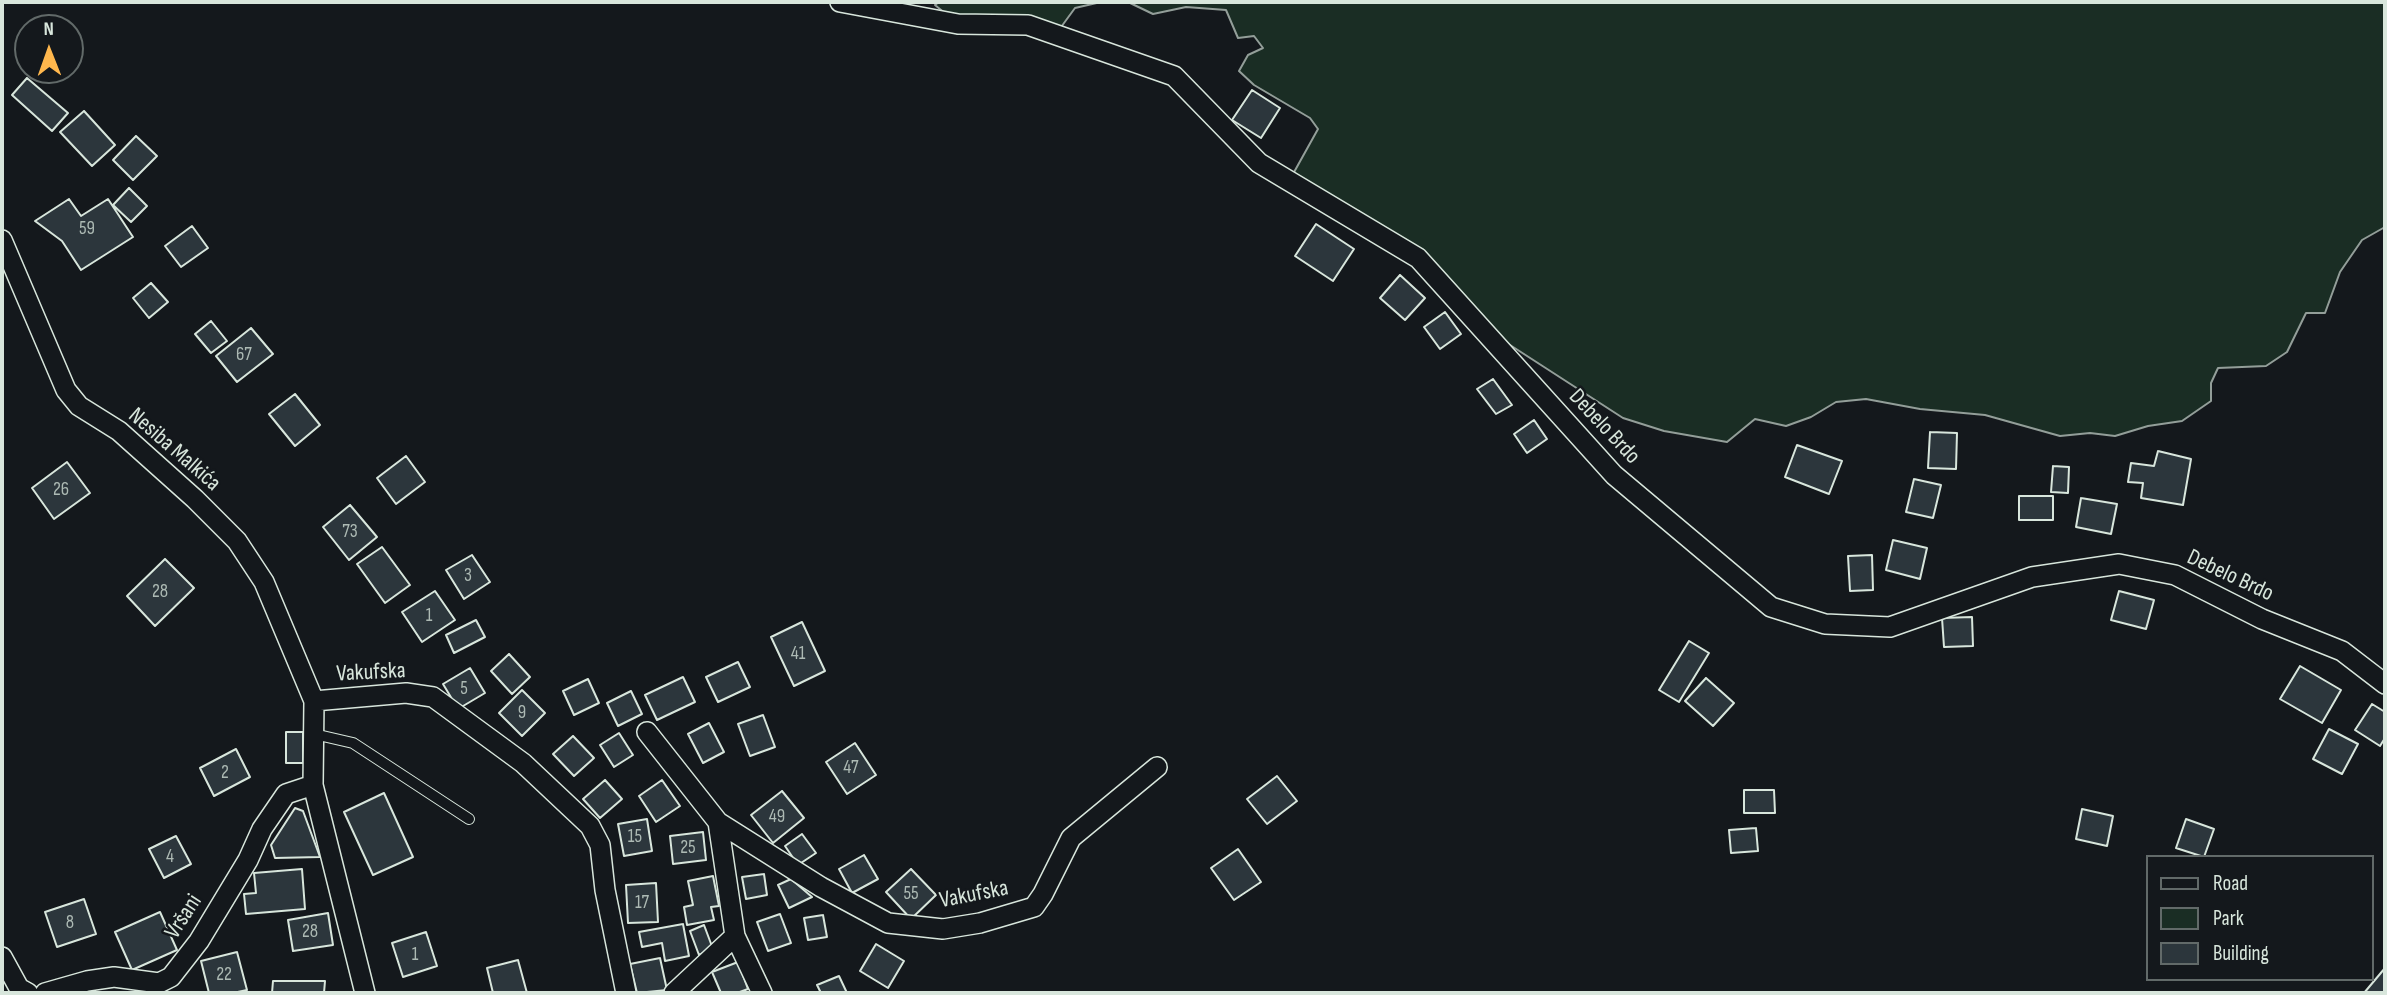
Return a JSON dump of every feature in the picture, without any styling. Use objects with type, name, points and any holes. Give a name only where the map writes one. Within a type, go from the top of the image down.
[{"type":"street","name":"Debelo Brdo","points":[[840,2],[958,23],[1028,24],[1174,76],[1259,163],[1418,258],[1614,475],[1771,607],[1825,624],[1890,627],[2032,577],[2119,564],[2175,575],[2262,619],[2343,651],[2385,684]]},
{"type":"street","name":"Nesiba Malkića","points":[[2,240],[66,390],[79,405],[128,440],[195,499],[237,541],[264,582],[314,701]]},
{"type":"street","name":"Vakufska","points":[[314,701],[406,693],[433,697],[523,763],[590,826],[600,845],[605,890],[626,993]]},
{"type":"street","points":[[314,701],[313,785],[365,993]]},
{"type":"street","name":"Vakufska","points":[[648,732],[718,822],[821,887],[888,923],[943,929],[980,923],[1034,907],[1071,838],[1157,767]]},
{"type":"street","name":"Vršani","points":[[45,993],[87,981],[114,977],[159,983],[171,977],[199,941],[248,860],[262,829],[286,794],[313,785]]},
{"type":"street","name":"Vakufska","points":[[718,822],[735,936],[762,993]]},
{"type":"street","points":[[674,993],[735,936]]},
{"type":"street","points":[[2,957],[19,988],[28,993]]},
{"type":"lane","points":[[313,734],[354,743],[469,819]]},
{"type":"green space","points":[[939,2],[1101,2],[1075,8],[1056,34],[958,24],[935,5]]},
{"type":"green space","points":[[1128,2],[2385,2],[2385,227],[2362,240],[2340,272],[2325,313],[2306,313],[2287,352],[2266,366],[2218,368],[2211,383],[2211,401],[2182,421],[2148,426],[2115,436],[2090,433],[2060,436],[1985,415],[1920,409],[1866,399],[1836,402],[1811,417],[1786,426],[1755,419],[1727,442],[1664,431],[1623,418],[1493,334],[1399,254],[1293,174],[1318,129],[1310,118],[1254,85],[1239,71],[1248,55],[1263,48],[1254,36],[1238,38],[1226,10],[1186,7],[1153,14]]},
{"type":"building","points":[[22,84],[34,84],[68,113],[52,131],[12,95]]},
{"type":"building","points":[[1252,90],[1280,108],[1261,138],[1232,120]]},
{"type":"building","points":[[84,111],[115,145],[92,166],[60,132]]},
{"type":"building","points":[[136,136],[157,156],[133,180],[113,160]]},
{"type":"building","points":[[129,188],[147,206],[131,222],[113,205]]},
{"type":"building","points":[[69,199],[81,216],[108,199],[133,237],[81,270],[62,241],[35,221]]},
{"type":"building","points":[[1316,224],[1354,249],[1333,281],[1295,256]]},
{"type":"building","points":[[192,226],[208,248],[181,267],[165,246]]},
{"type":"building","points":[[1400,275],[1425,298],[1405,320],[1380,298]]},
{"type":"building","points":[[151,283],[168,302],[149,318],[133,298]]},
{"type":"building","points":[[1445,312],[1461,334],[1440,349],[1424,327]]},
{"type":"building","points":[[211,321],[227,341],[211,353],[195,334]]},
{"type":"building","points":[[251,328],[273,354],[237,382],[216,356]]},
{"type":"building","points":[[1493,379],[1512,405],[1496,414],[1477,389]]},
{"type":"building","points":[[295,394],[320,425],[295,446],[269,414]]},
{"type":"building","points":[[1534,420],[1547,439],[1527,453],[1514,434]]},
{"type":"building","points":[[1930,432],[1957,433],[1956,469],[1928,468]]},
{"type":"building","points":[[1797,445],[1842,461],[1829,494],[1785,477]]},
{"type":"building","points":[[2158,451],[2191,459],[2183,505],[2141,498],[2143,483],[2128,482],[2131,463],[2154,466]]},
{"type":"building","points":[[406,456],[425,482],[396,504],[377,478]]},
{"type":"building","points":[[67,462],[90,493],[54,519],[32,488]]},
{"type":"building","points":[[2053,466],[2069,467],[2068,493],[2051,492]]},
{"type":"building","points":[[1914,479],[1941,485],[1933,518],[1906,512]]},
{"type":"building","points":[[2019,496],[2053,496],[2053,520],[2019,520]]},
{"type":"building","points":[[2081,498],[2117,504],[2111,534],[2076,527]]},
{"type":"building","points":[[350,505],[377,537],[349,560],[323,527]]},
{"type":"building","points":[[1893,540],[1927,548],[1920,579],[1886,570]]},
{"type":"building","points":[[382,547],[410,585],[385,603],[357,564]]},
{"type":"building","points":[[472,555],[490,582],[464,599],[446,570]]},
{"type":"building","points":[[1872,555],[1873,590],[1850,591],[1848,556]]},
{"type":"building","points":[[165,559],[194,588],[155,626],[127,596]]},
{"type":"building","points":[[435,591],[455,620],[422,642],[402,612]]},
{"type":"building","points":[[2119,591],[2154,600],[2146,629],[2111,620]]},
{"type":"building","points":[[1972,617],[1973,646],[1944,647],[1942,618]]},
{"type":"building","points":[[476,620],[485,637],[454,653],[446,635]]},
{"type":"building","points":[[802,622],[825,671],[794,686],[771,637]]},
{"type":"building","points":[[1689,641],[1709,653],[1679,702],[1659,690]]},
{"type":"building","points":[[509,654],[530,677],[512,694],[491,671]]},
{"type":"building","points":[[738,662],[750,687],[718,702],[706,677]]},
{"type":"building","points":[[2300,666],[2341,690],[2322,723],[2280,699]]},
{"type":"building","points":[[470,668],[485,693],[458,709],[443,684]]},
{"type":"building","points":[[683,677],[695,702],[657,720],[645,695]]},
{"type":"building","points":[[1706,678],[1734,703],[1713,726],[1685,701]]},
{"type":"building","points":[[588,679],[599,703],[574,715],[563,691]]},
{"type":"building","points":[[522,690],[545,713],[522,736],[499,713]]},
{"type":"building","points":[[631,691],[642,714],[618,726],[607,703]]},
{"type":"building","points":[[2372,704],[2385,712],[2385,738],[2380,746],[2355,730]]},
{"type":"building","points":[[763,715],[775,747],[750,756],[738,724]]},
{"type":"building","points":[[709,723],[724,752],[703,763],[688,734]]},
{"type":"building","points":[[2329,729],[2358,744],[2342,774],[2313,759]]},
{"type":"building","points":[[286,732],[303,732],[303,763],[286,763]]},
{"type":"building","points":[[619,733],[633,755],[614,767],[600,745]]},
{"type":"building","points":[[573,736],[594,758],[574,776],[553,754]]},
{"type":"building","points":[[855,743],[876,775],[847,794],[826,762]]},
{"type":"building","points":[[236,749],[250,777],[214,796],[200,768]]},
{"type":"building","points":[[1277,776],[1297,801],[1267,824],[1247,799]]},
{"type":"building","points":[[605,780],[622,799],[600,818],[583,799]]},
{"type":"building","points":[[662,780],[680,806],[656,822],[639,796]]},
{"type":"building","points":[[1744,790],[1774,790],[1775,813],[1744,813]]},
{"type":"building","points":[[782,791],[804,818],[773,843],[751,815]]},
{"type":"building","points":[[384,793],[413,857],[373,875],[344,812]]},
{"type":"building","points":[[295,808],[303,811],[320,857],[275,858],[271,845]]},
{"type":"building","points":[[2082,809],[2113,816],[2107,846],[2076,839]]},
{"type":"building","points":[[647,819],[652,851],[624,856],[618,824]]},
{"type":"building","points":[[2186,819],[2214,829],[2205,855],[2176,848]]},
{"type":"building","points":[[1756,828],[1758,851],[1731,853],[1729,830]]},
{"type":"building","points":[[703,832],[706,860],[673,864],[670,836]]},
{"type":"building","points":[[802,834],[816,853],[798,865],[785,846]]},
{"type":"building","points":[[176,836],[191,864],[164,878],[149,849]]},
{"type":"building","points":[[1238,849],[1261,882],[1234,900],[1211,868]]},
{"type":"building","points":[[864,855],[878,879],[852,893],[839,869]]},
{"type":"building","points":[[302,869],[305,909],[246,914],[244,894],[256,893],[254,873]]},
{"type":"building","points":[[911,869],[936,895],[911,919],[886,892]]},
{"type":"building","points":[[764,874],[767,895],[746,899],[742,877]]},
{"type":"building","points":[[713,876],[719,906],[711,907],[714,920],[687,925],[684,907],[693,905],[688,881]]},
{"type":"building","points":[[791,879],[812,897],[789,908],[778,885]]},
{"type":"building","points":[[656,883],[658,922],[628,923],[626,885]]},
{"type":"building","points":[[84,899],[96,934],[57,947],[45,912]]},
{"type":"building","points":[[160,912],[177,950],[132,970],[115,932]]},
{"type":"building","points":[[328,913],[333,945],[293,951],[288,920]]},
{"type":"building","points":[[780,914],[791,943],[768,951],[757,922]]},
{"type":"building","points":[[823,915],[827,937],[808,940],[804,918]]},
{"type":"building","points":[[683,924],[689,956],[665,961],[662,943],[642,947],[639,932]]},
{"type":"building","points":[[704,925],[713,949],[699,955],[690,931]]},
{"type":"building","points":[[426,932],[437,966],[403,977],[392,943]]},
{"type":"building","points":[[876,944],[904,961],[888,988],[860,971]]},
{"type":"building","points":[[237,952],[247,990],[209,993],[201,961]]},
{"type":"building","points":[[660,958],[667,990],[637,993],[630,964]]},
{"type":"building","points":[[518,960],[527,993],[493,993],[487,968]]},
{"type":"building","points":[[738,962],[748,989],[737,993],[721,993],[712,972]]},
{"type":"building","points":[[2385,968],[2385,993],[2364,993]]},
{"type":"building","points":[[839,976],[847,993],[821,993],[817,985]]},
{"type":"building","points":[[273,981],[325,981],[324,993],[272,993]]}]
